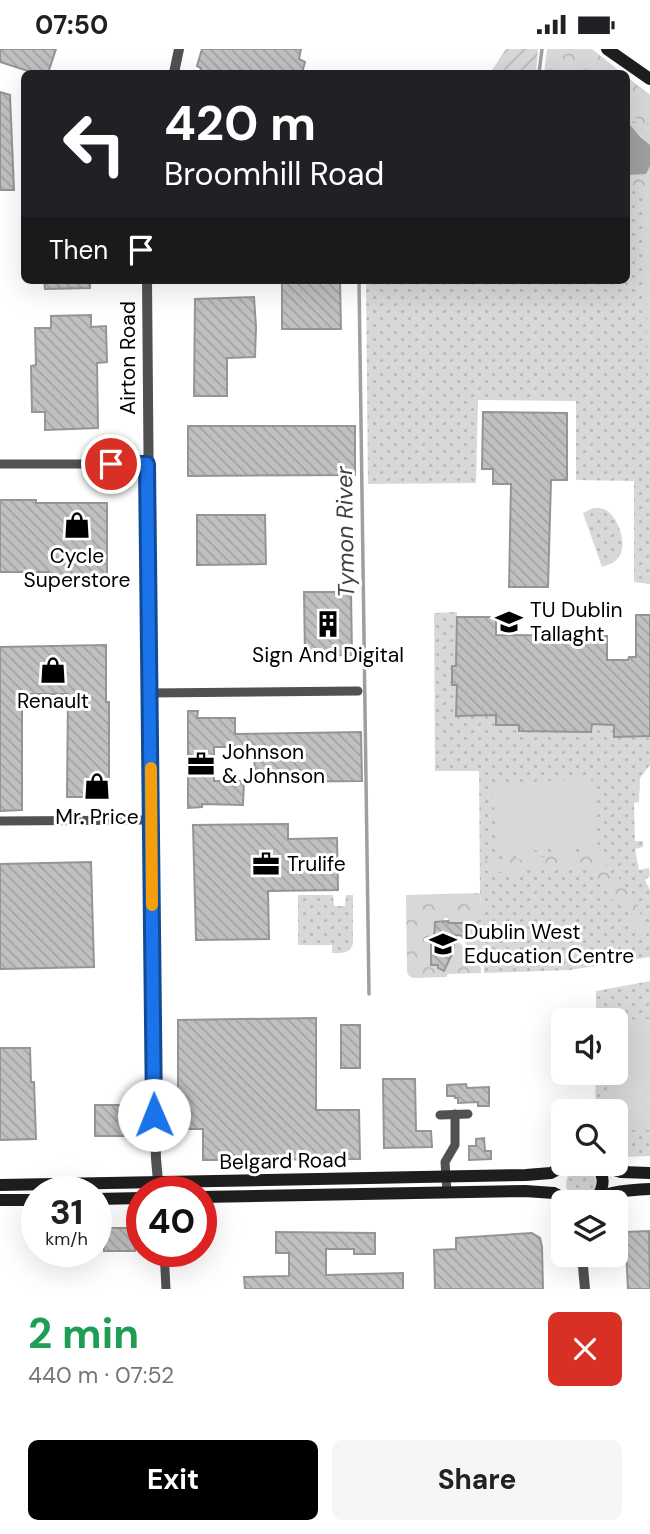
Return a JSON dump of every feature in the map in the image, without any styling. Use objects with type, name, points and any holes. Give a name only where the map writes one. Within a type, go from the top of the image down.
[{"type":"main road","points":[[607,49],[650,79]]},
{"type":"main road","name":"Belgard Road","points":[[217,1185],[551,1172]]},
{"type":"main road","points":[[628,1172],[650,1173]]},
{"type":"main road","name":"Belgard Road","points":[[0,1185],[126,1187]]},
{"type":"main road","points":[[620,1190],[650,1189]]},
{"type":"main road","name":"Belgard Road","points":[[217,1197],[551,1193]]},
{"type":"main road","points":[[0,1200],[21,1200]]},
{"type":"street","points":[[175,70],[179,49]]},
{"type":"street","name":"Airton Road","points":[[147,284],[154,1093],[158,1176]]},
{"type":"street","points":[[0,464],[147,464]]},
{"type":"street","points":[[150,693],[358,691]]},
{"type":"street","points":[[0,821],[151,820]]},
{"type":"street","points":[[447,1192],[445,1162],[455,1145],[455,1114]]},
{"type":"street","points":[[440,1115],[468,1114]]},
{"type":"street","points":[[165,1267],[166,1289]]},
{"type":"street","points":[[583,1267],[585,1289]]},
{"type":"green space","points":[[506,49],[538,49],[536,70],[492,70]]},
{"type":"green space","points":[[547,49],[592,49],[618,70],[544,70]]},
{"type":"green space","points":[[630,79],[650,95],[650,584],[634,582],[634,481],[576,480],[576,401],[478,400],[476,483],[368,484],[366,284],[630,284]]},
{"type":"green space","points":[[630,80],[650,95],[650,122],[645,124],[630,114]]},
{"type":"green space","points":[[630,121],[650,135],[650,385],[648,385],[644,188],[630,186]]},
{"type":"green space","points":[[593,508],[609,512],[621,532],[621,554],[612,563],[602,567],[583,513]]},
{"type":"green space","points":[[457,612],[456,666],[452,666],[452,685],[457,685],[457,716],[496,715],[496,725],[519,725],[520,731],[591,732],[592,724],[614,725],[614,737],[650,736],[650,765],[640,778],[639,802],[634,803],[635,841],[643,841],[643,847],[635,849],[639,870],[649,868],[650,876],[645,880],[650,890],[650,957],[570,970],[484,973],[479,771],[435,771],[434,613]]},
{"type":"green space","points":[[591,777],[598,844],[499,854],[492,787]]},
{"type":"green space","points":[[592,846],[600,851],[603,860],[606,860],[606,866],[610,865],[610,877],[619,878],[628,889],[647,927],[648,931],[645,933],[633,923],[628,912],[623,912],[619,902],[612,900],[606,889],[595,882],[590,868],[579,866],[561,871],[555,868],[524,869],[517,874],[507,871],[492,873],[483,871],[481,867],[487,860],[522,860],[532,853],[542,857],[556,856],[563,849],[578,853]]},
{"type":"green space","points":[[480,893],[484,966],[459,935],[465,935],[466,923],[448,923],[448,918],[435,922],[431,962],[444,970],[456,943],[460,943],[481,968],[481,973],[448,974],[446,977],[409,976],[406,895]]},
{"type":"green space","points":[[298,895],[333,895],[334,906],[345,906],[346,895],[353,895],[353,943],[350,949],[332,953],[332,945],[298,945]]},
{"type":"green space","points":[[650,981],[650,1156],[628,1157],[628,1099],[595,1099],[596,1085],[628,1085],[628,1008],[596,1008],[596,991]]},
{"type":"green space","points":[[650,1019],[650,1130],[628,1130],[628,1099],[607,1099],[607,1085],[628,1085],[628,1020]]},
{"type":"green space","points":[[568,1176],[595,1178],[595,1190],[567,1190]]},
{"type":"shaded area","points":[[630,125],[650,145],[650,166],[646,174],[630,175]]},
{"type":"building","points":[[0,49],[56,49],[49,70],[25,70],[0,62]]},
{"type":"building","points":[[202,49],[301,49],[299,59],[305,62],[303,70],[201,70],[197,66]]},
{"type":"building","points":[[0,92],[10,95],[14,190],[0,190]]},
{"type":"building","points":[[44,284],[90,284],[90,288],[45,289]]},
{"type":"building","points":[[282,284],[340,284],[341,329],[282,329]]},
{"type":"building","points":[[254,297],[255,357],[227,358],[227,396],[194,396],[195,299]]},
{"type":"building","points":[[91,315],[91,327],[106,326],[107,362],[97,363],[98,428],[45,430],[45,412],[32,412],[31,366],[36,365],[35,328],[51,328],[51,316]]},
{"type":"building","points":[[483,412],[567,413],[567,480],[551,480],[548,587],[509,587],[511,484],[493,484],[493,469],[482,469]]},
{"type":"building","points":[[188,426],[355,426],[355,475],[188,476]]},
{"type":"building","points":[[0,500],[107,503],[107,585],[48,585],[48,572],[0,572]]},
{"type":"building","points":[[197,515],[265,515],[266,564],[197,565]]},
{"type":"building","name":"Sign And Digital","points":[[304,592],[351,592],[352,655],[305,656]]},
{"type":"building","points":[[636,615],[650,615],[650,736],[614,737],[614,725],[592,724],[591,732],[519,731],[519,725],[496,725],[496,715],[456,716],[457,685],[452,685],[452,666],[456,666],[457,617],[496,617],[496,635],[607,636],[607,660],[628,660],[629,657],[636,657]]},
{"type":"building","points":[[106,645],[109,797],[67,797],[68,694],[22,694],[22,810],[0,811],[0,647]]},
{"type":"building","points":[[188,711],[198,711],[197,718],[235,718],[235,734],[361,732],[362,781],[255,782],[254,747],[214,747],[214,781],[244,781],[243,805],[202,804],[202,807],[188,808]]},
{"type":"building","name":"Trulife","points":[[288,824],[288,839],[337,838],[338,890],[268,891],[269,939],[196,940],[193,825]]},
{"type":"building","points":[[91,862],[94,967],[0,969],[0,864]]},
{"type":"building","name":"Dublin West Education Centre","points":[[435,922],[466,923],[465,936],[456,935],[452,954],[444,971],[438,968],[438,965],[431,965],[431,941],[434,941]]},
{"type":"building","points":[[316,1018],[316,1110],[359,1110],[360,1159],[203,1160],[203,1129],[178,1129],[178,1020]]},
{"type":"building","points":[[341,1025],[360,1025],[360,1068],[341,1068]]},
{"type":"building","points":[[0,1048],[30,1048],[36,1139],[0,1140]]},
{"type":"building","points":[[383,1079],[415,1079],[416,1131],[431,1131],[432,1147],[384,1148]]},
{"type":"building","points":[[466,1084],[467,1088],[489,1087],[489,1106],[478,1106],[478,1102],[458,1103],[455,1096],[447,1096],[447,1085]]},
{"type":"building","points":[[95,1105],[128,1105],[128,1125],[124,1125],[124,1136],[95,1136]]},
{"type":"building","points":[[484,1138],[485,1151],[491,1151],[491,1159],[469,1160],[469,1146],[476,1146],[476,1139]]},
{"type":"building","points":[[112,1228],[126,1228],[126,1251],[112,1251]]},
{"type":"building","points":[[649,1231],[650,1289],[628,1289],[628,1232]]},
{"type":"building","points":[[276,1232],[375,1233],[375,1254],[354,1254],[354,1249],[326,1249],[326,1275],[403,1273],[403,1289],[245,1289],[244,1277],[289,1276],[289,1253],[276,1253]]},
{"type":"building","points":[[532,1233],[540,1238],[542,1247],[543,1289],[435,1289],[434,1250],[456,1249],[456,1238]]},
{"type":"waterway","name":"Tymon River","points":[[539,70],[542,49]]},
{"type":"waterway","name":"Tymon River","points":[[359,284],[369,994]]},
{"type":"slow traffic","points":[[151,768],[152,905]]},
{"type":"place","name":"Cycle Superstore","points":[[77,525]]},
{"type":"place","name":"TU Dublin Tallaght","points":[[509,622]]},
{"type":"place","name":"Sign And Digital","points":[[328,624]]},
{"type":"place","name":"Renault","points":[[53,670]]},
{"type":"place","name":"Johnson & Johnson","points":[[201,764]]},
{"type":"place","name":"Mr. Price","points":[[97,786]]},
{"type":"place","name":"Trulife","points":[[266,864]]},
{"type":"place","name":"Dublin West Education Centre","points":[[443,944]]},
{"type":"route","points":[[111,464],[147,464],[154,1115]]}]
